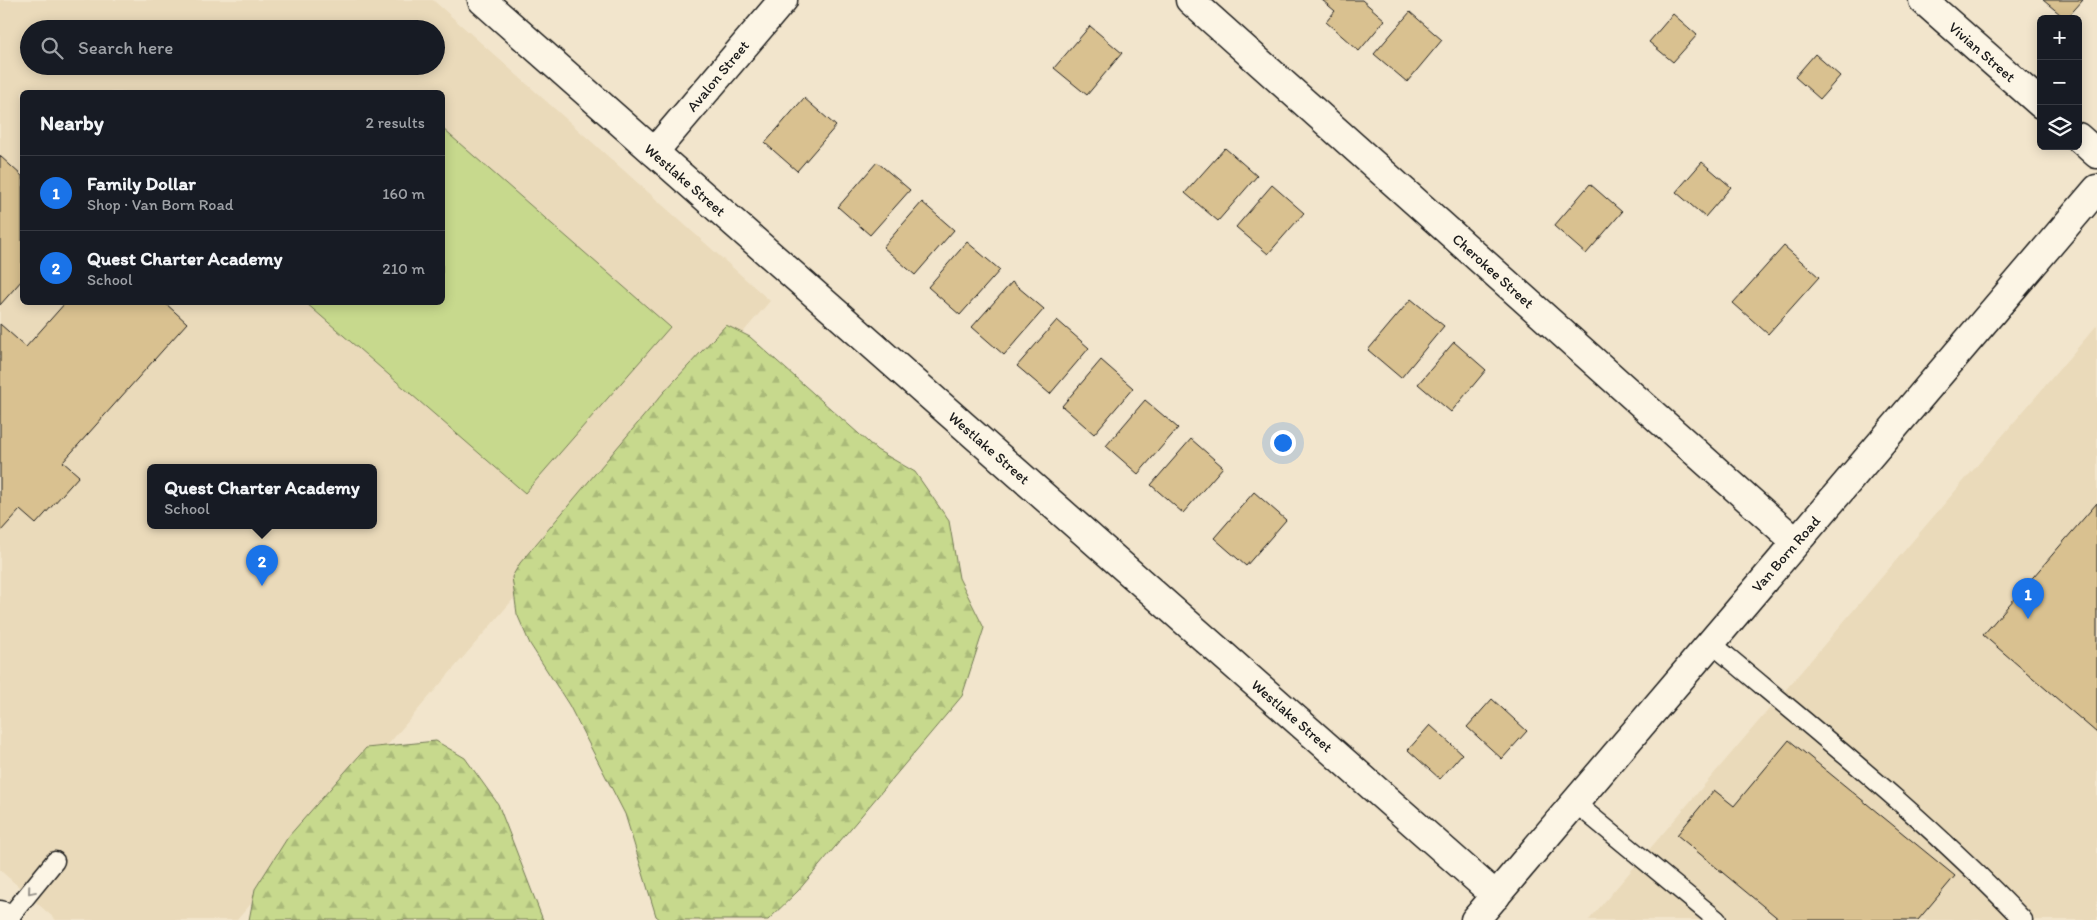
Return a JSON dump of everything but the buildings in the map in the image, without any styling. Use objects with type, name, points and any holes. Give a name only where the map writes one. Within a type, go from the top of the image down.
[{"type":"street","name":"Westlake Street","points":[[482,0],[1496,896]]},
{"type":"street","name":"Avalon Street","points":[[654,152],[783,0]]},
{"type":"street","name":"Cherokee Street","points":[[1190,0],[1796,542]]},
{"type":"street","name":"Vivian Street","points":[[1923,0],[2037,100]]},
{"type":"street","points":[[2082,141],[2097,154]]},
{"type":"street","name":"Van Born Road","points":[[1475,920],[2097,189]]},
{"type":"street","points":[[0,915],[6,920]]},
{"type":"lane","points":[[1710,642],[1891,793],[1970,864],[2023,920]]},
{"type":"lane","points":[[1574,802],[1717,920]]},
{"type":"lane","points":[[6,920],[55,861]]},
{"type":"shaded area","points":[[0,0],[433,0],[770,301],[237,920],[56,920],[0,870]]},
{"type":"shaded area","points":[[2097,325],[2097,920],[1589,920]]},
{"type":"green space","points":[[445,131],[670,327],[525,493],[308,305],[445,305]]},
{"type":"green space","points":[[726,325],[750,337],[877,450],[915,472],[949,521],[959,578],[984,628],[962,696],[798,891],[768,920],[661,920],[656,916],[625,814],[569,705],[530,644],[517,614],[512,577],[520,563],[664,392]]},
{"type":"green space","points":[[436,741],[465,758],[498,804],[543,920],[249,920],[255,889],[288,837],[366,748]]},
{"type":"place","name":"Quest Charter Academy","points":[[262,586]]},
{"type":"place","name":"Family Dollar","points":[[2028,619]]}]
